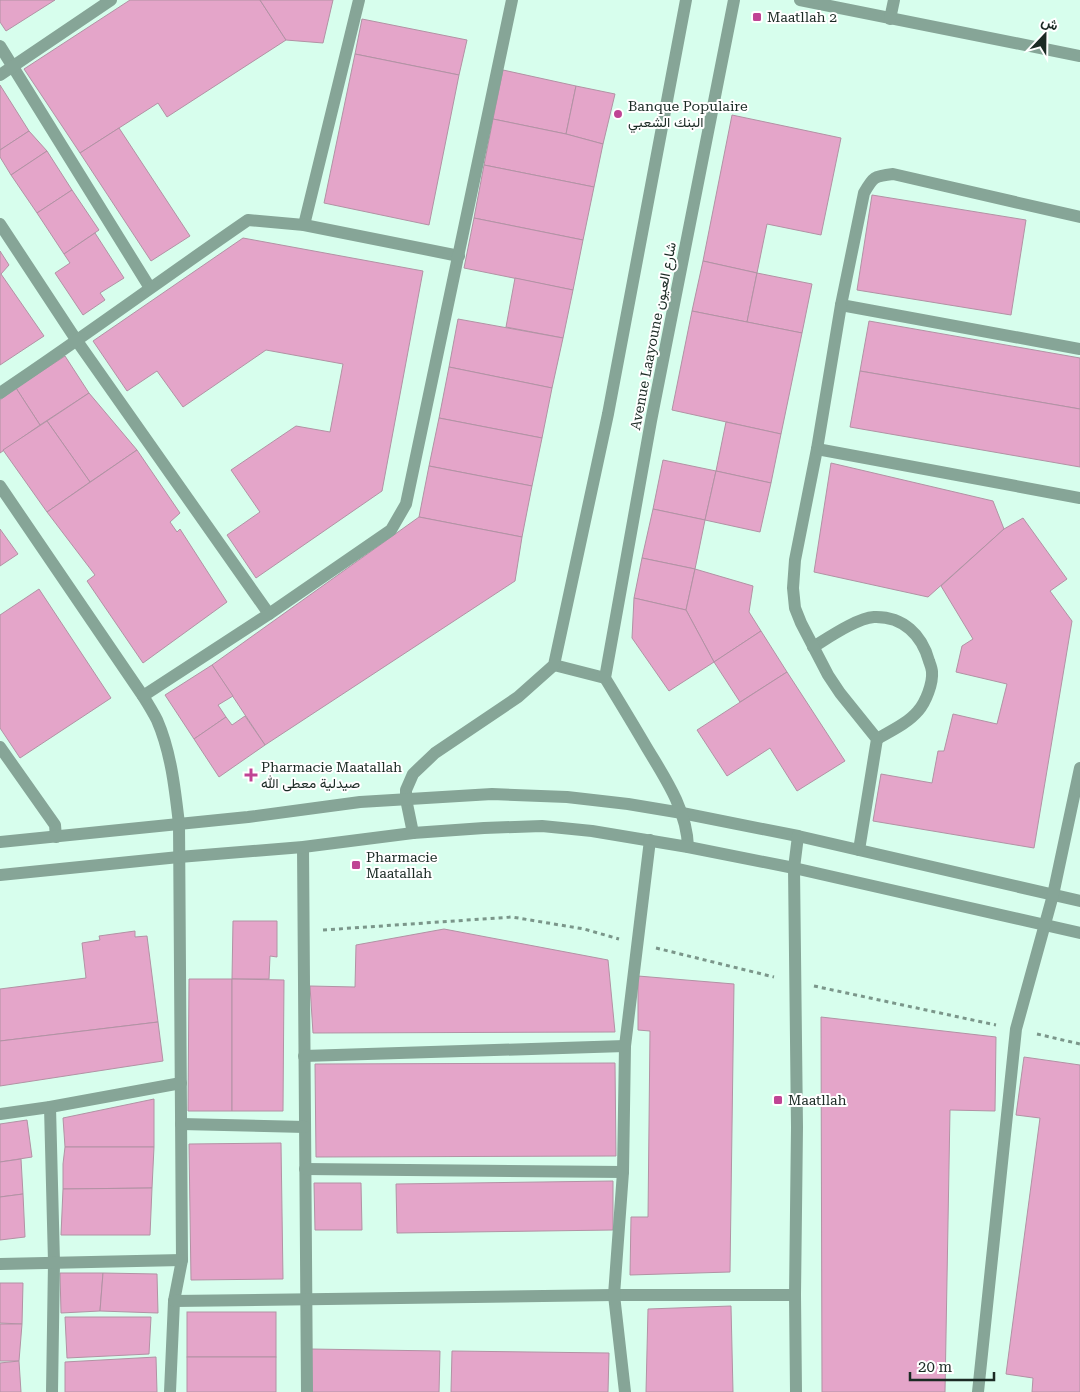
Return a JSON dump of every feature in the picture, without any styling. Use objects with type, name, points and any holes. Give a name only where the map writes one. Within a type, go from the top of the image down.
[{"type":"street","points":[[0,75],[110,0]]},
{"type":"street","points":[[304,225],[359,0]]},
{"type":"street","points":[[143,696],[269,614],[391,530],[406,504],[512,0]]},
{"type":"street","name":"Avenue Laayoune شارع العيون","points":[[554,665],[608,414],[686,0]]},
{"type":"street","name":"Avenue Laayoune شارع العيون","points":[[605,678],[653,411],[734,0]]},
{"type":"street","points":[[800,0],[1080,56]]},
{"type":"street","points":[[890,19],[894,0]]},
{"type":"street","points":[[0,46],[150,288]]},
{"type":"street","points":[[858,850],[877,739],[828,675],[801,623],[795,608],[793,588],[795,560],[817,448],[841,305],[864,192],[875,177],[893,174],[1080,218]]},
{"type":"street","points":[[0,393],[248,220],[304,225],[459,256]]},
{"type":"street","points":[[0,224],[77,341],[269,614]]},
{"type":"street","points":[[841,305],[1080,349]]},
{"type":"street","points":[[817,448],[1080,498]]},
{"type":"street","points":[[0,486],[143,696],[157,720],[167,752],[175,791],[179,824],[182,1260],[174,1301],[170,1392]]},
{"type":"street","points":[[813,647],[857,622],[874,617],[889,618],[904,624],[915,633],[925,648],[932,672],[928,694],[918,711],[906,722],[877,739]]},
{"type":"street","points":[[413,833],[406,799],[406,790],[413,774],[435,753],[518,697],[554,665],[605,678],[672,788],[688,833],[688,846]]},
{"type":"street","points":[[0,747],[54,825],[56,837]]},
{"type":"street","points":[[978,1392],[1016,1030],[1053,895],[1080,768]]},
{"type":"street","points":[[0,842],[248,817],[360,802],[492,794],[567,797],[682,813],[798,836],[1080,901]]},
{"type":"street","points":[[0,875],[303,847],[413,833],[542,826],[592,831],[688,846],[1080,933]]},
{"type":"street","points":[[796,1392],[797,1127],[794,868],[798,836]]},
{"type":"street","points":[[625,1392],[614,1295],[624,1172],[625,1046],[650,840]]},
{"type":"street","points":[[303,847],[307,1392]]},
{"type":"street","points":[[304,1056],[625,1046]]},
{"type":"street","points":[[0,1114],[50,1107],[181,1083]]},
{"type":"street","points":[[50,1107],[54,1262],[52,1392]]},
{"type":"street","points":[[181,1124],[305,1127]]},
{"type":"street","points":[[305,1169],[624,1172]]},
{"type":"street","points":[[0,1264],[182,1260]]},
{"type":"street","points":[[174,1301],[614,1295],[795,1295]]},
{"type":"path","points":[[303,932],[512,917],[584,930],[796,982],[1080,1044]]},
{"type":"building","points":[[0,0],[55,0],[6,31],[0,22]]},
{"type":"building","points":[[130,0],[260,0],[286,40],[167,117],[158,103],[80,153],[24,69]]},
{"type":"building","points":[[260,0],[333,0],[323,43],[286,40]]},
{"type":"building","points":[[362,19],[467,40],[459,75],[355,54]]},
{"type":"building","points":[[355,54],[459,75],[429,225],[324,203]]},
{"type":"building","points":[[503,70],[576,86],[566,134],[493,119]]},
{"type":"building","points":[[0,85],[29,131],[0,150]]},
{"type":"building","points":[[576,86],[615,94],[603,144],[566,134]]},
{"type":"building","points":[[732,115],[841,138],[821,235],[767,224],[757,273],[703,261]]},
{"type":"building","points":[[493,119],[566,134],[603,144],[594,187],[484,165]]},
{"type":"building","points":[[119,128],[190,236],[151,261],[80,153]]},
{"type":"building","points":[[29,131],[47,151],[11,175],[0,157],[0,150]]},
{"type":"building","points":[[47,151],[72,190],[37,213],[11,175]]},
{"type":"building","points":[[484,165],[594,187],[583,240],[474,218]]},
{"type":"building","points":[[72,190],[99,230],[64,254],[37,213]]},
{"type":"building","points":[[872,195],[1026,220],[1011,315],[857,290]]},
{"type":"building","points":[[474,218],[583,240],[573,290],[464,268]]},
{"type":"building","points":[[95,233],[124,278],[100,293],[105,300],[83,315],[55,273],[70,263],[64,254]]},
{"type":"building","points":[[243,238],[423,271],[382,491],[256,578],[227,535],[260,512],[231,470],[296,426],[330,432],[343,364],[266,350],[183,407],[157,371],[127,391],[93,341]]},
{"type":"building","points":[[0,251],[9,265],[1,274],[44,336],[0,365]]},
{"type":"building","points":[[703,261],[757,273],[747,322],[692,311]]},
{"type":"building","points":[[757,273],[812,284],[802,333],[747,322]]},
{"type":"building","points":[[515,278],[573,290],[563,338],[506,327]]},
{"type":"building","points":[[692,311],[802,333],[781,434],[672,410]]},
{"type":"building","points":[[458,319],[563,338],[552,388],[449,367]]},
{"type":"building","points":[[869,321],[1080,358],[1080,409],[860,371]]},
{"type":"building","points":[[65,356],[89,393],[40,425],[16,388]]},
{"type":"building","points":[[449,367],[552,388],[542,438],[439,418]]},
{"type":"building","points":[[860,371],[1080,409],[1080,467],[850,427]]},
{"type":"building","points":[[16,388],[40,425],[0,453],[0,400]]},
{"type":"building","points":[[89,393],[137,450],[90,482],[47,421]]},
{"type":"building","points":[[439,418],[542,438],[532,486],[429,466]]},
{"type":"building","points":[[47,421],[90,482],[47,512],[3,450]]},
{"type":"building","points":[[726,422],[781,434],[771,483],[716,471]]},
{"type":"building","points":[[137,450],[180,513],[170,522],[177,532],[180,529],[227,602],[143,663],[87,581],[95,575],[47,512]]},
{"type":"building","points":[[663,460],[716,471],[705,520],[653,509]]},
{"type":"building","points":[[831,463],[993,501],[1004,529],[928,597],[814,572]]},
{"type":"building","points":[[429,466],[532,486],[522,537],[419,517]]},
{"type":"building","points":[[716,471],[771,483],[760,532],[705,520]]},
{"type":"building","points":[[653,509],[705,520],[695,569],[642,558]]},
{"type":"building","points":[[419,517],[522,537],[515,581],[265,745],[212,665]]},
{"type":"building","points":[[1023,518],[1067,579],[1050,591],[1072,621],[1034,848],[873,821],[881,774],[932,783],[938,751],[944,751],[953,714],[997,724],[1007,684],[956,672],[962,646],[973,639],[941,586],[1004,529]]},
{"type":"building","points":[[0,529],[18,554],[0,566]]},
{"type":"building","points":[[642,558],[695,569],[686,610],[634,598]]},
{"type":"building","points":[[695,569],[753,586],[749,612],[761,631],[714,662],[686,610]]},
{"type":"building","points":[[39,589],[111,698],[20,758],[0,728],[0,615]]},
{"type":"building","points":[[634,598],[686,610],[714,662],[669,691],[632,638]]},
{"type":"building","points":[[761,631],[787,672],[740,702],[714,662]]},
{"type":"building","points":[[212,665],[233,696],[218,705],[226,717],[194,739],[165,695]]},
{"type":"building","points":[[787,672],[845,761],[797,791],[770,748],[727,776],[697,730]]},
{"type":"building","points":[[245,716],[265,745],[219,777],[194,739],[226,717],[232,725]]},
{"type":"building","points":[[233,921],[277,921],[277,957],[270,956],[269,979],[232,979]]},
{"type":"building","points":[[444,929],[608,960],[615,1032],[313,1033],[310,986],[355,987],[356,945]]},
{"type":"building","points":[[135,931],[135,937],[147,936],[158,1022],[0,1041],[0,989],[86,978],[82,943],[100,940],[99,936]]},
{"type":"building","points":[[638,976],[734,984],[730,1272],[630,1275],[631,1217],[648,1217],[650,1031],[638,1030]]},
{"type":"building","points":[[189,979],[232,979],[232,1111],[188,1111]]},
{"type":"building","points":[[232,979],[284,980],[283,1111],[232,1111]]},
{"type":"building","points":[[821,1017],[996,1037],[995,1111],[950,1110],[945,1392],[822,1392]]},
{"type":"building","points":[[158,1022],[163,1061],[0,1086],[0,1041]]},
{"type":"building","points":[[1024,1057],[1080,1065],[1080,1392],[1032,1392],[1033,1378],[1006,1374],[1040,1118],[1016,1115]]},
{"type":"building","points":[[615,1063],[616,1156],[316,1157],[315,1064]]},
{"type":"building","points":[[154,1099],[154,1147],[65,1147],[63,1118]]},
{"type":"building","points":[[27,1120],[32,1157],[0,1162],[0,1124]]},
{"type":"building","points":[[281,1143],[283,1279],[191,1280],[189,1144]]},
{"type":"building","points":[[65,1147],[154,1147],[152,1188],[63,1189]]},
{"type":"building","points":[[21,1159],[23,1194],[0,1197],[0,1162]]},
{"type":"building","points":[[613,1181],[613,1230],[397,1233],[396,1184]]},
{"type":"building","points":[[314,1183],[361,1183],[362,1230],[315,1230]]},
{"type":"building","points":[[152,1188],[150,1235],[61,1235],[63,1189]]},
{"type":"building","points":[[23,1194],[25,1237],[0,1240],[0,1197]]},
{"type":"building","points":[[60,1273],[103,1273],[100,1311],[61,1313]]},
{"type":"building","points":[[103,1273],[157,1274],[158,1313],[100,1311]]},
{"type":"building","points":[[0,1283],[23,1283],[22,1324],[0,1323]]},
{"type":"building","points":[[731,1306],[733,1392],[646,1392],[648,1309]]},
{"type":"building","points":[[187,1312],[276,1312],[276,1357],[187,1357]]},
{"type":"building","points":[[65,1317],[151,1317],[149,1354],[67,1358]]},
{"type":"building","points":[[0,1324],[22,1324],[19,1361],[0,1361]]},
{"type":"building","points":[[310,1349],[440,1351],[439,1392],[309,1392]]},
{"type":"building","points":[[452,1351],[609,1353],[608,1392],[451,1392]]},
{"type":"building","points":[[156,1357],[157,1392],[65,1392],[65,1362]]},
{"type":"building","points":[[187,1357],[276,1357],[276,1392],[187,1392]]},
{"type":"building","points":[[19,1361],[21,1392],[0,1392],[0,1363]]},
{"type":"place","name":"Maatllah 2","points":[[757,17]]},
{"type":"place","name":"Banque Populaire البنك الشعبي","points":[[618,114]]},
{"type":"place","name":"Pharmacie Maatallah صيدلية معطى الله","points":[[251,775]]},
{"type":"place","name":"Pharmacie Maatallah","points":[[356,865]]},
{"type":"place","name":"Maatllah","points":[[778,1100]]}]
